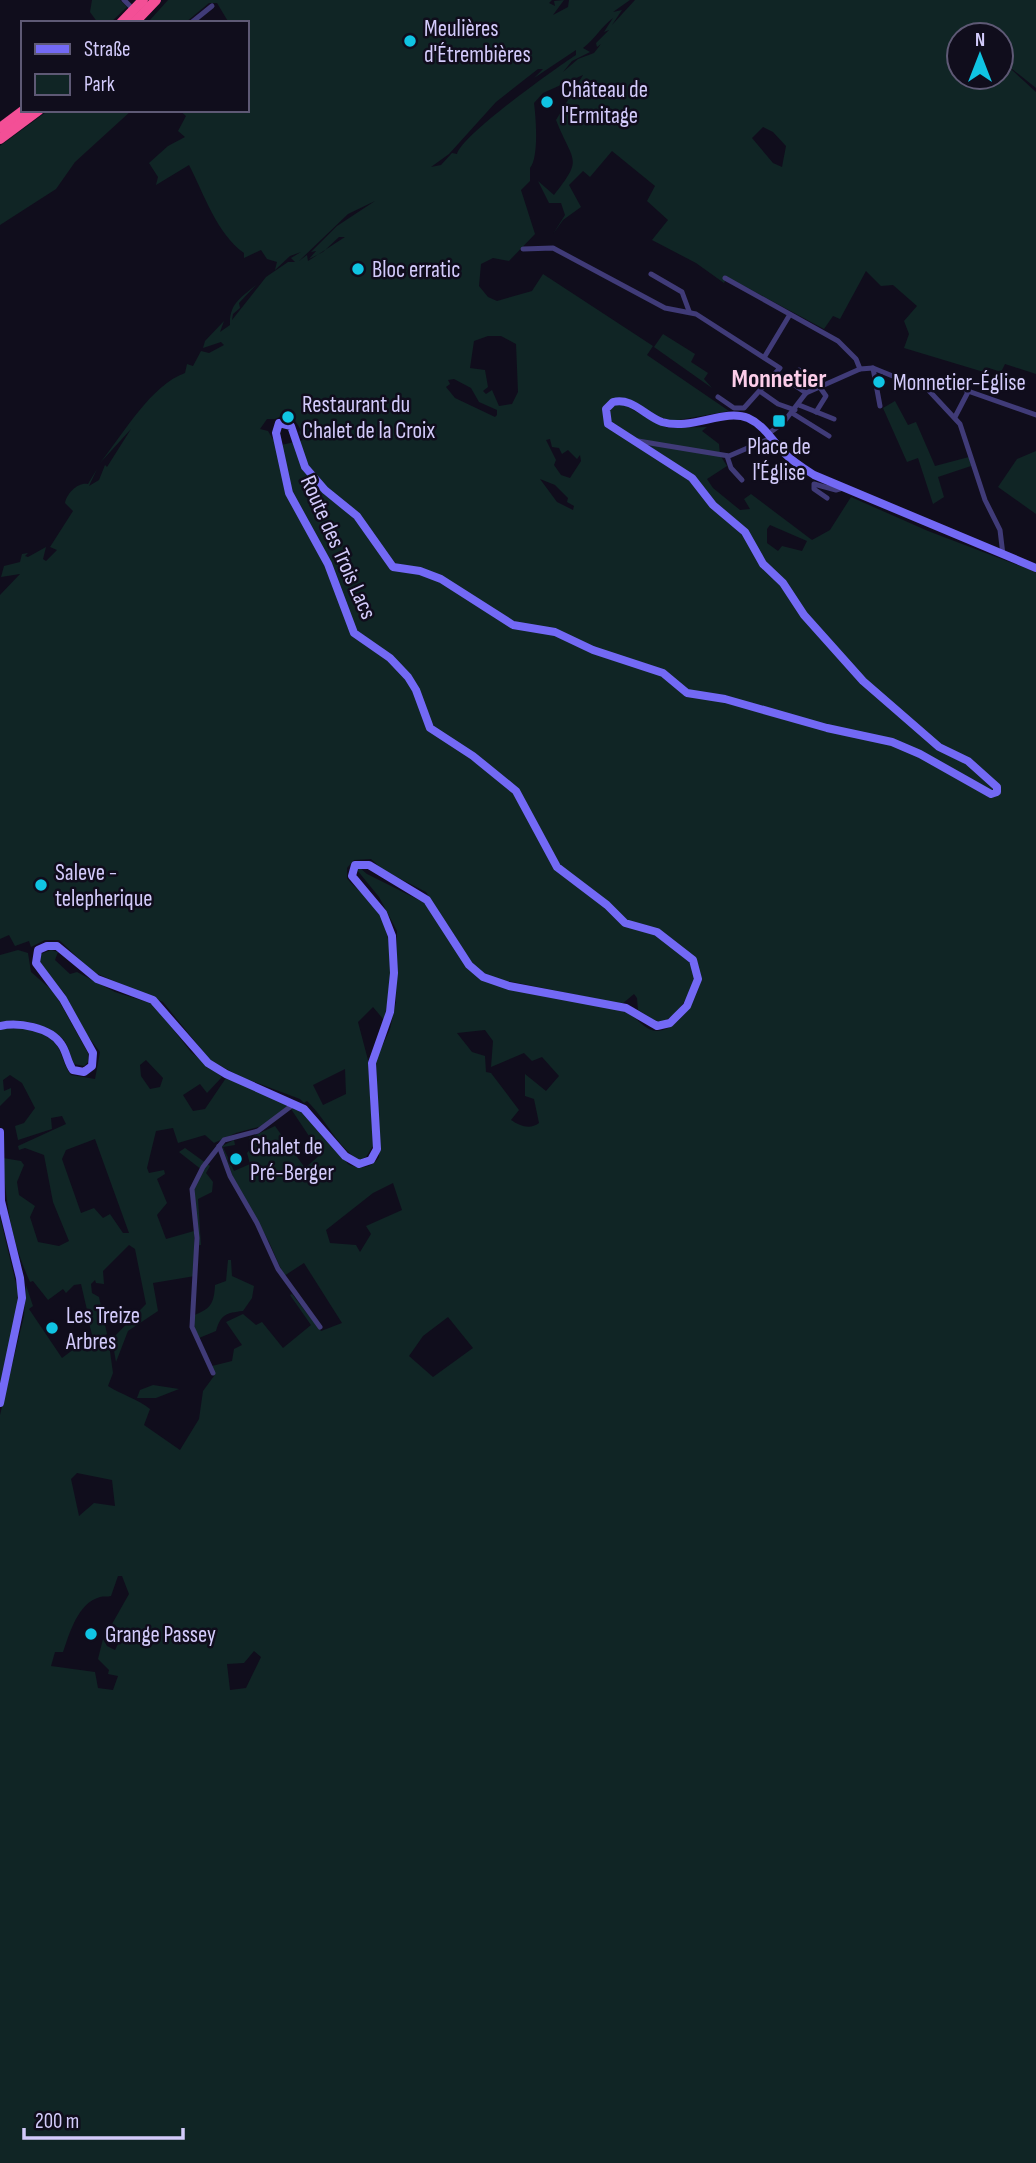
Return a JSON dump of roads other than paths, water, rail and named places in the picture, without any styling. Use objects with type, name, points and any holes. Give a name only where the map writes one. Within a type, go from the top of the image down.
[{"type":"highway","points":[[123,21],[143,0]]},
{"type":"highway","points":[[136,21],[156,0]]},
{"type":"highway","points":[[0,128],[21,112]]},
{"type":"highway","points":[[0,139],[36,112]]},
{"type":"street","points":[[124,0],[146,21]]},
{"type":"street","points":[[193,21],[212,6]]},
{"type":"street","points":[[523,249],[553,248],[664,308],[689,311],[765,356],[806,393]]},
{"type":"street","points":[[651,274],[682,292],[689,311]]},
{"type":"street","points":[[725,278],[838,341],[856,359],[860,369]]},
{"type":"street","points":[[765,356],[789,316]]},
{"type":"street","points":[[873,368],[880,406]]},
{"type":"street","points":[[635,441],[727,456],[770,436],[806,393],[860,369],[873,368],[884,375],[948,384],[1036,415]]},
{"type":"street","points":[[718,397],[734,408],[741,409],[761,392],[778,369]]},
{"type":"street","points":[[793,383],[799,370]]},
{"type":"street","points":[[919,380],[960,424],[985,500],[1000,530],[1003,555]]},
{"type":"street","points":[[816,412],[826,396],[819,386]]},
{"type":"street","points":[[761,392],[778,404],[816,412],[834,419]]},
{"type":"street","points":[[955,417],[968,392]]},
{"type":"street","name":"Route des Trois Lacs","points":[[0,1026],[20,1024],[52,1036],[62,1045],[73,1070],[82,1073],[91,1068],[93,1053],[63,999],[36,963],[38,950],[55,946],[97,979],[159,1004],[190,1045],[218,1070],[296,1103],[317,1120],[351,1161],[364,1164],[373,1157],[377,1143],[372,1063],[390,1012],[393,946],[388,920],[352,876],[355,865],[369,865],[422,895],[469,965],[483,977],[509,986],[626,1008],[649,1024],[661,1026],[670,1023],[687,1006],[696,986],[697,971],[684,951],[649,929],[625,923],[607,905],[556,867],[519,794],[473,756],[432,730],[408,677],[390,658],[354,633],[328,564],[289,493],[276,433],[279,422],[291,426],[301,459],[314,479],[357,516],[393,567],[420,571],[441,579],[513,625],[555,632],[598,652],[663,673],[687,693],[725,699],[819,726],[892,742],[994,794],[998,790],[996,785],[974,766],[947,753],[875,693],[804,615],[786,586],[759,558],[740,526],[713,505],[685,473],[606,422],[606,411],[612,402],[626,401],[655,419],[674,425],[694,425],[735,416],[755,422],[770,436]]},
{"type":"street","points":[[795,409],[829,436]]},
{"type":"street","points":[[770,436],[796,463],[843,488],[1036,568]]},
{"type":"street","points":[[727,456],[730,466],[742,480]]},
{"type":"street","points":[[827,498],[814,489],[814,484],[836,490],[843,488]]},
{"type":"street","points":[[212,1371],[200,1350],[191,1322],[197,1280],[197,1238],[192,1189],[203,1167],[226,1139],[249,1135],[269,1125],[296,1103]]},
{"type":"street","points":[[0,1132],[1,1201],[20,1278],[22,1298],[0,1403]]},
{"type":"street","points":[[219,1146],[230,1177],[262,1233],[278,1269],[320,1327]]},
{"type":"place","name":"Meulières d'Étrembières","points":[[410,41]]},
{"type":"place","name":"Château de l'Ermitage","points":[[547,102]]},
{"type":"place","name":"Bloc erratic","points":[[358,269]]},
{"type":"place","name":"Monnetier-Église","points":[[879,382]]},
{"type":"place","name":"Restaurant du Chalet de la Croix","points":[[288,417]]},
{"type":"place","name":"Place de l'Église","points":[[779,421]]},
{"type":"place","name":"Saleve - telepherique","points":[[41,885]]},
{"type":"place","name":"Chalet de Pré-Berger","points":[[236,1159]]},
{"type":"place","name":"Les Treize Arbres","points":[[52,1328]]},
{"type":"place","name":"Grange Passey","points":[[91,1634]]},
{"type":"district","name":"Monnetier","points":[[779,378]]}]
